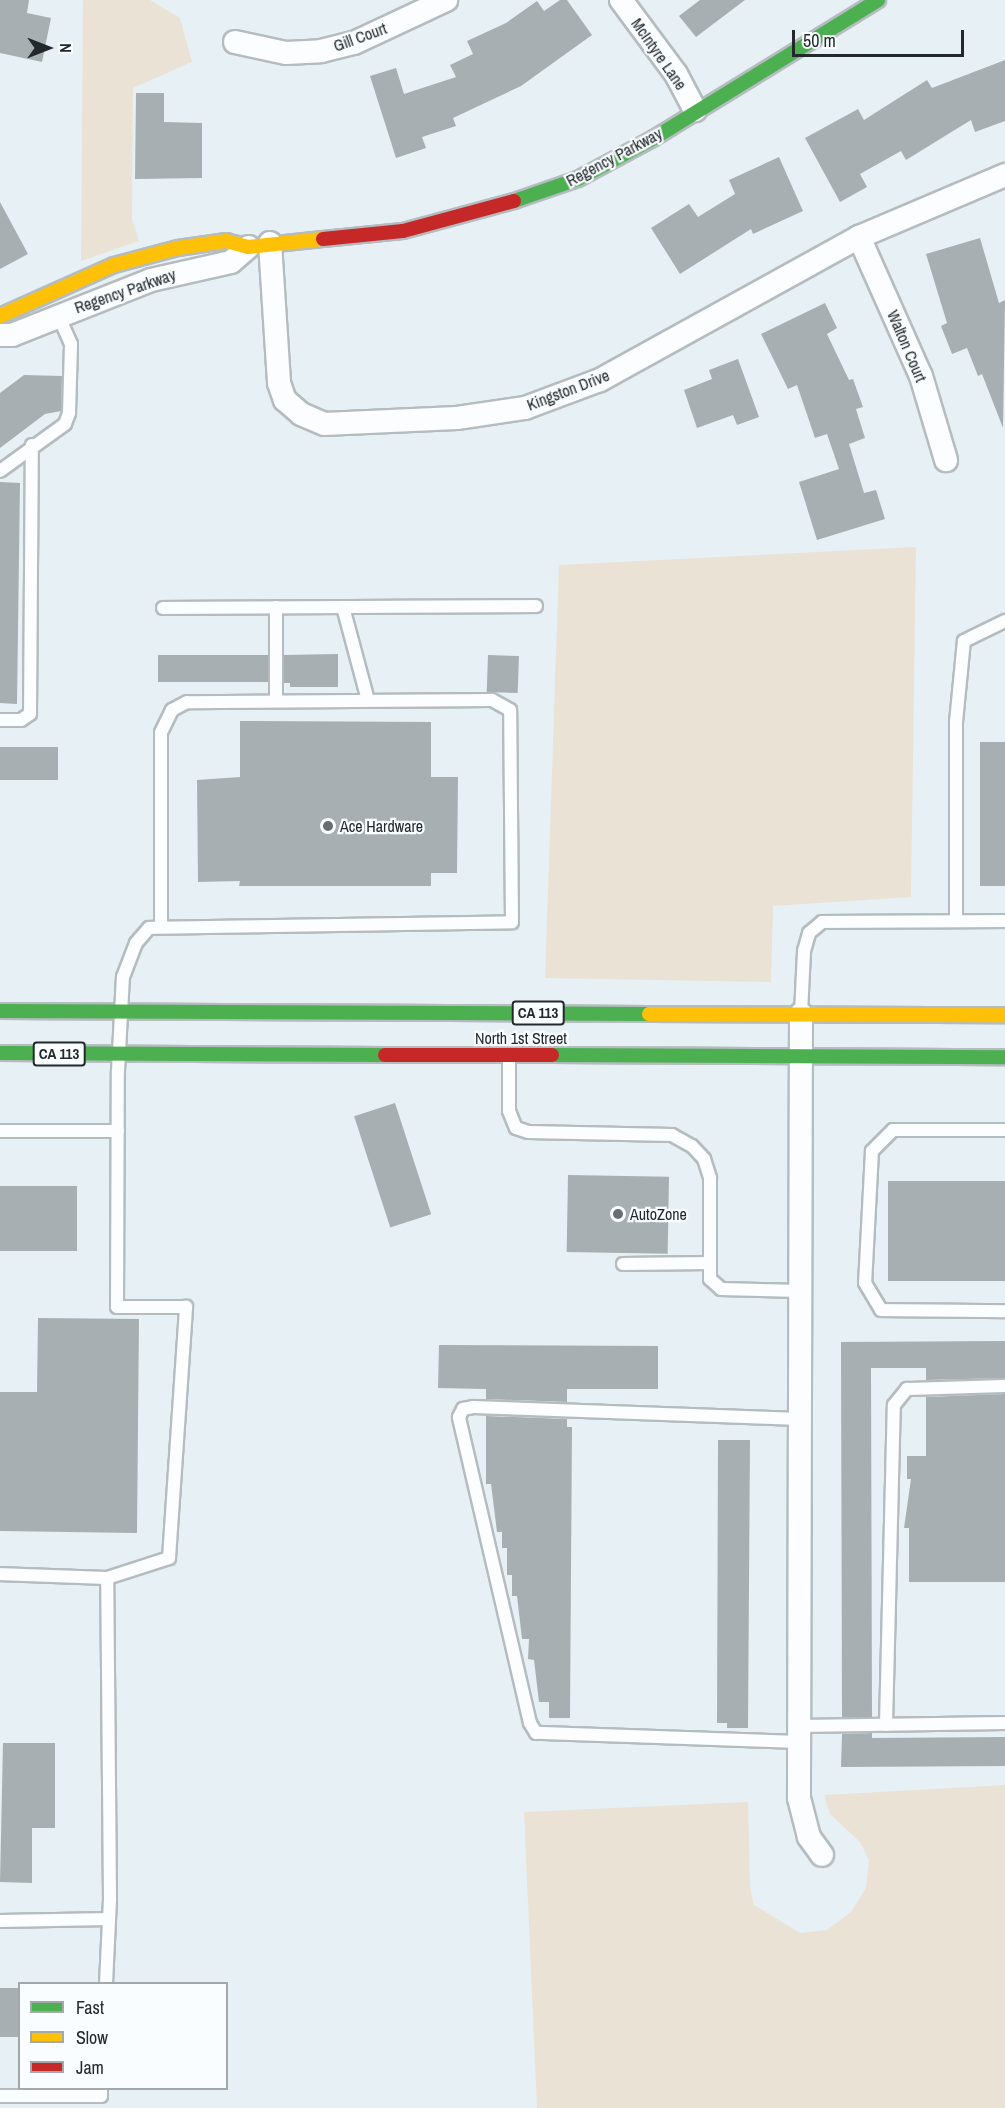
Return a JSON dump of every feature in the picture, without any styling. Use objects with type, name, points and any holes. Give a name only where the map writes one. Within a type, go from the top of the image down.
[{"type":"main road","name":"Regency Parkway","points":[[0,316],[78,279],[153,253],[226,241],[248,247],[403,231],[497,207],[578,179],[654,138],[695,110],[878,0]]},
{"type":"main road","name":"North 1st Street","points":[[0,1011],[1005,1015]]},
{"type":"main road","name":"North 1st Street","points":[[0,1053],[1005,1057]]},
{"type":"street","name":"Gill Court","points":[[235,42],[286,53],[321,51],[354,43],[446,0]]},
{"type":"street","name":"McIntyre Lane","points":[[621,0],[676,74],[695,110]]},
{"type":"street","name":"Kingston Drive","points":[[270,243],[279,383],[285,400],[301,414],[324,424],[457,418],[525,408],[600,380],[859,237],[1005,175]]},
{"type":"street","name":"Walton Court","points":[[859,237],[921,376],[946,459]]},
{"type":"street","name":"Regency Parkway","points":[[0,335],[12,335],[151,280],[231,262],[248,247]]},
{"type":"street","points":[[801,1014],[799,1798],[809,1837],[822,1856]]},
{"type":"lane","points":[[0,471],[32,445],[65,424],[69,413],[71,344],[58,315]]},
{"type":"lane","points":[[0,720],[21,720],[30,714],[32,445]]},
{"type":"lane","points":[[163,608],[536,606]]},
{"type":"lane","points":[[343,607],[368,700]]},
{"type":"lane","points":[[276,608],[276,701]]},
{"type":"lane","points":[[956,921],[956,722],[964,641],[1005,621]]},
{"type":"lane","points":[[0,1574],[107,1578],[170,1558],[186,1307],[117,1307],[120,1011],[123,977],[136,943],[149,928],[161,927],[512,922],[510,710],[492,700],[368,700],[187,702],[172,710],[161,733],[161,927]]},
{"type":"lane","points":[[801,1014],[804,951],[809,933],[822,922],[1005,921]]},
{"type":"lane","points":[[509,1054],[508,1112],[516,1128],[528,1132],[672,1135],[692,1146],[704,1159],[710,1178],[710,1279],[721,1289],[800,1291]]},
{"type":"lane","points":[[1005,1130],[893,1130],[872,1151],[865,1283],[881,1310],[1005,1311]]},
{"type":"lane","points":[[0,1131],[118,1131]]},
{"type":"lane","points":[[623,1264],[710,1263]]},
{"type":"lane","points":[[886,1725],[894,1405],[907,1389],[1005,1386]]},
{"type":"lane","points":[[800,1419],[463,1408],[459,1417],[530,1724],[536,1732],[799,1734],[886,1725],[1005,1723]]},
{"type":"lane","points":[[106,1982],[109,1919],[107,1578]]},
{"type":"lane","points":[[0,1921],[109,1919]]},
{"type":"lane","points":[[0,2096],[102,2098]]},
{"type":"shaded area","points":[[83,0],[150,0],[180,18],[192,62],[133,88],[132,219],[139,241],[81,261]]},
{"type":"shaded area","points":[[916,547],[911,897],[773,906],[771,982],[545,978],[559,565]]},
{"type":"shaded area","points":[[1005,1785],[1005,2108],[537,2108],[524,1812],[748,1802],[750,1888],[754,1905],[800,1933],[827,1930],[851,1912],[866,1888],[869,1860],[860,1842],[830,1814],[824,1795]]},
{"type":"building","points":[[0,0],[29,0],[27,13],[51,18],[42,62],[0,53]]},
{"type":"building","points":[[560,0],[567,0],[592,35],[521,86],[453,118],[456,126],[422,137],[426,148],[396,158],[370,76],[396,68],[404,94],[456,77],[450,65],[473,54],[467,41],[506,23],[537,1],[544,11]]},
{"type":"building","points":[[700,0],[745,0],[696,37],[679,16]]},
{"type":"building","points":[[1005,60],[1005,121],[975,132],[971,120],[906,160],[901,151],[860,174],[867,187],[840,202],[805,138],[858,109],[864,120],[927,80],[932,88]]},
{"type":"building","points":[[136,93],[164,93],[164,122],[202,123],[202,178],[135,179]]},
{"type":"building","points":[[779,157],[803,211],[753,234],[751,229],[680,274],[651,228],[689,204],[698,217],[735,194],[729,180]]},
{"type":"building","points":[[0,202],[28,254],[0,269]]},
{"type":"building","points":[[980,238],[999,303],[1005,300],[1003,428],[982,374],[978,376],[967,348],[952,354],[941,326],[947,323],[926,254]]},
{"type":"building","points":[[825,303],[837,328],[827,334],[849,380],[853,379],[863,407],[856,409],[865,438],[849,444],[864,493],[876,490],[885,519],[817,540],[799,482],[839,469],[827,434],[815,438],[797,385],[788,389],[761,334]]},
{"type":"building","points":[[738,359],[759,417],[737,425],[733,415],[697,428],[684,390],[712,379],[709,370]]},
{"type":"building","points":[[24,375],[62,376],[61,411],[45,414],[0,448],[0,393]]},
{"type":"building","points":[[0,482],[20,483],[17,704],[0,703]]},
{"type":"building","points":[[338,654],[338,687],[290,687],[290,683],[284,683],[284,655]]},
{"type":"building","points":[[158,655],[268,655],[268,682],[158,682]]},
{"type":"building","points":[[488,655],[519,656],[518,693],[487,692]]},
{"type":"building","name":"Ace Hardware","points":[[240,721],[431,722],[431,777],[458,777],[457,873],[431,873],[431,886],[239,886],[240,881],[198,882],[197,780],[240,777]]},
{"type":"building","points":[[980,742],[1005,742],[1005,886],[980,886]]},
{"type":"building","points":[[0,747],[58,747],[58,780],[0,780]]},
{"type":"building","points":[[395,1103],[431,1214],[390,1228],[354,1116]]},
{"type":"building","name":"AutoZone","points":[[568,1175],[669,1177],[668,1254],[567,1252]]},
{"type":"building","points":[[888,1181],[1005,1181],[1005,1281],[888,1281]]},
{"type":"building","points":[[0,1186],[77,1186],[77,1251],[0,1251]]},
{"type":"building","points":[[38,1318],[139,1319],[137,1533],[0,1531],[0,1392],[37,1392]]},
{"type":"building","points":[[1005,1341],[1005,1378],[926,1380],[926,1368],[871,1368],[872,1717],[842,1717],[841,1342]]},
{"type":"building","points":[[439,1345],[658,1346],[658,1389],[567,1389],[567,1402],[486,1399],[486,1389],[438,1388]]},
{"type":"building","points":[[1005,1394],[1005,1582],[909,1582],[909,1528],[904,1528],[911,1479],[907,1479],[907,1456],[926,1456],[926,1397]]},
{"type":"building","points":[[486,1416],[567,1419],[567,1427],[572,1427],[570,1718],[549,1718],[549,1702],[539,1702],[534,1660],[528,1659],[529,1639],[522,1639],[517,1596],[512,1596],[512,1575],[507,1575],[507,1548],[502,1548],[502,1532],[497,1532],[491,1484],[486,1484]]},
{"type":"building","points":[[718,1440],[750,1440],[748,1728],[727,1728],[727,1723],[717,1723]]},
{"type":"building","points":[[872,1733],[872,1738],[1005,1737],[1005,1766],[841,1767],[842,1734]]},
{"type":"building","points":[[3,1743],[55,1743],[55,1828],[32,1828],[32,1883],[0,1882]]},
{"type":"building","points":[[0,1988],[18,1988],[18,2037],[0,2037]]},
{"type":"traffic: fast","points":[[514,201],[578,179],[654,138],[878,0]]},
{"type":"traffic: fast","points":[[0,1011],[649,1014]]},
{"type":"traffic: fast","points":[[0,1053],[385,1055]]},
{"type":"traffic: fast","points":[[552,1055],[1005,1057]]},
{"type":"traffic: slow","points":[[0,316],[114,265],[178,248],[226,241],[248,247],[323,239]]},
{"type":"traffic: slow","points":[[649,1014],[1005,1015]]},
{"type":"traffic: jam","points":[[323,239],[403,231],[514,201]]},
{"type":"traffic: jam","points":[[385,1055],[552,1055]]},
{"type":"place","name":"Ace Hardware","points":[[328,826]]},
{"type":"place","name":"AutoZone","points":[[618,1214]]}]
